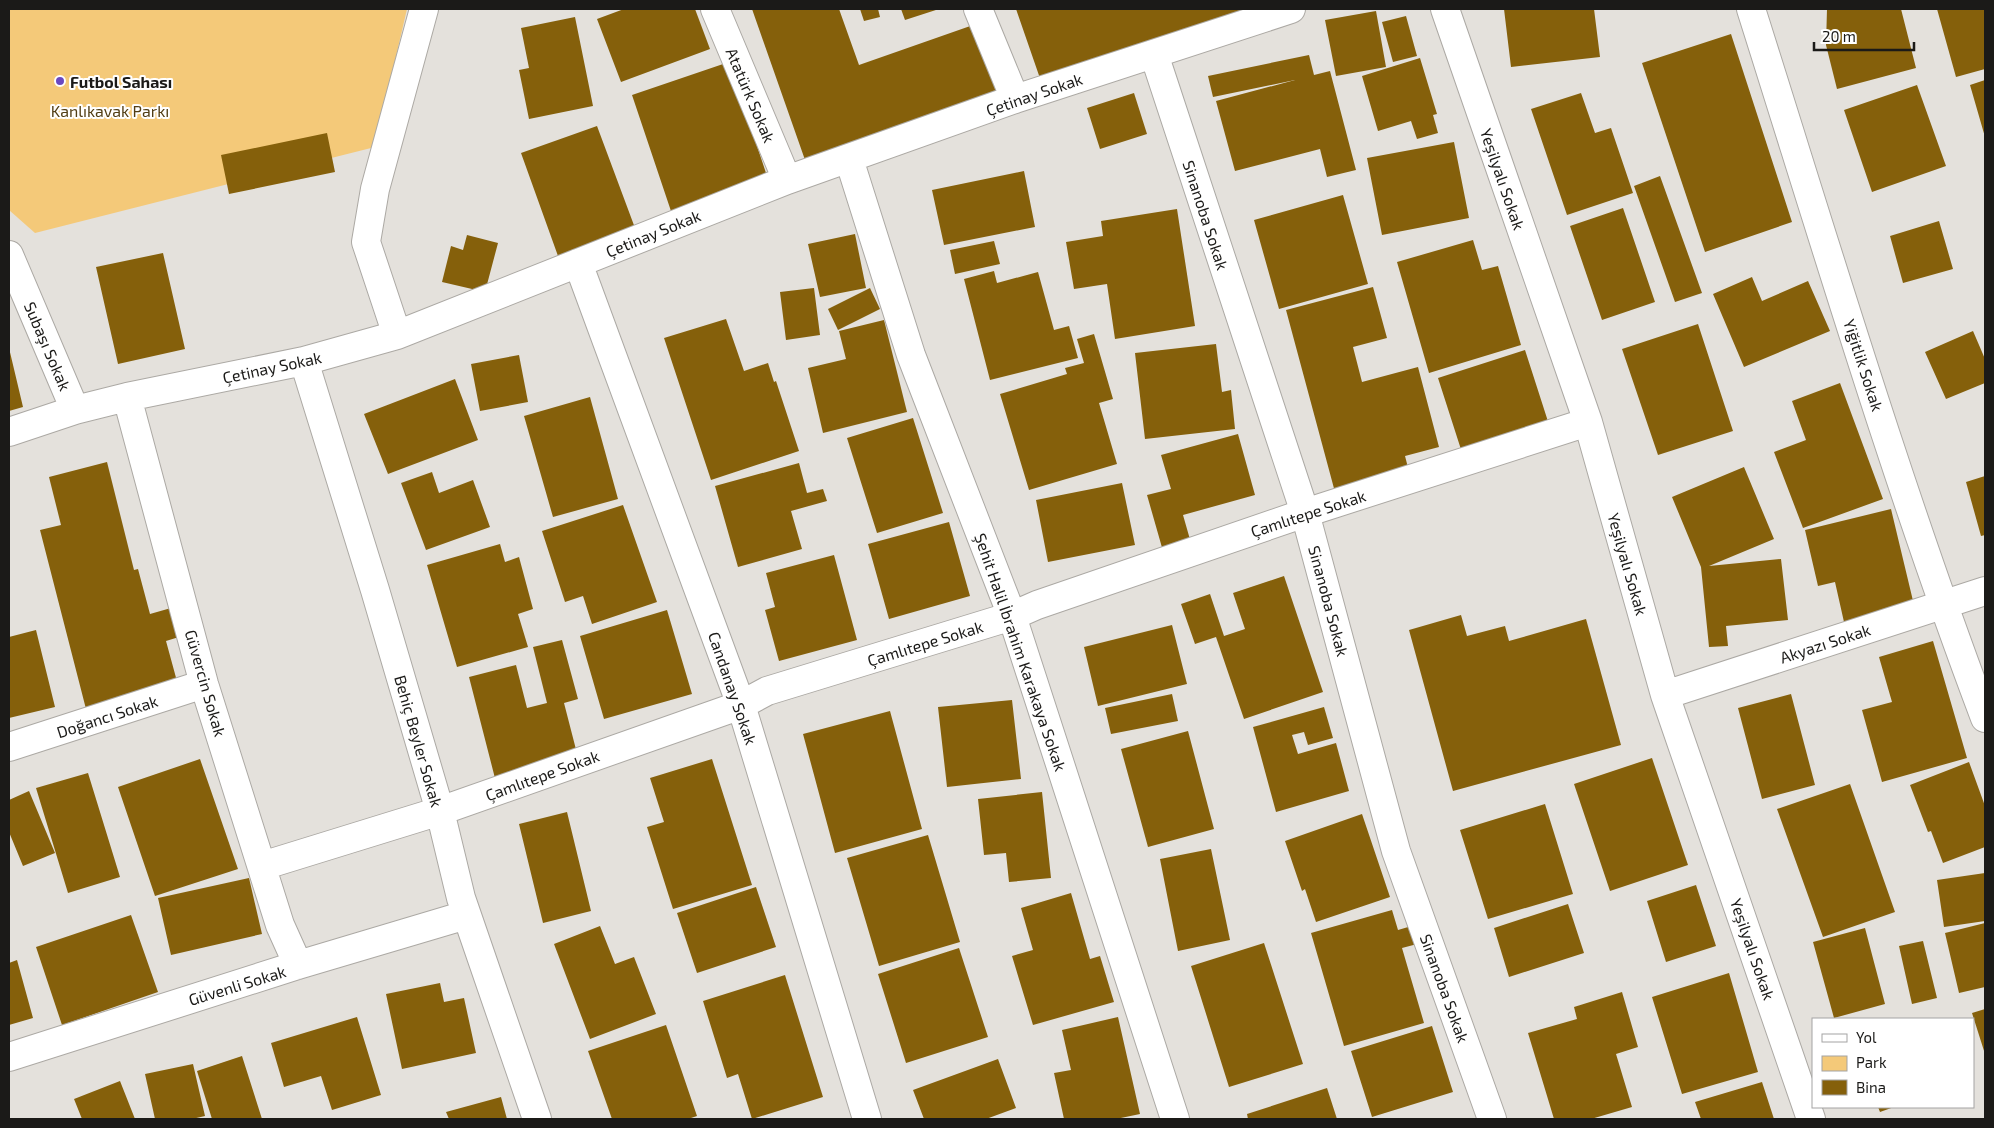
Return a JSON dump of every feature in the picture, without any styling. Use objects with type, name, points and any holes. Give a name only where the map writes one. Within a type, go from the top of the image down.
[{"type":"street","points":[[397,335],[366,242],[375,189],[424,9]]},
{"type":"street","name":"Atatürk Sokak","points":[[715,9],[787,180]]},
{"type":"street","points":[[978,9],[1015,99]]},
{"type":"street","name":"Yeşilyalı Sokak","points":[[1446,9],[1446,14],[1588,422],[1665,695],[1811,1119]]},
{"type":"street","name":"Yiğitlik Sokak","points":[[1751,9],[1943,605],[1985,718]]},
{"type":"street","name":"Çetinay Sokak","points":[[9,432],[75,410],[127,397],[304,361],[397,335],[787,180],[1015,99],[1280,11]]},
{"type":"street","name":"Sinanoba Sokak","points":[[1154,54],[1305,513],[1396,851],[1492,1119]]},
{"type":"street","name":"Şehit Halil İbrahim Karakaya Sokak","points":[[849,159],[911,355],[1012,616],[1175,1119]]},
{"type":"street","name":"Subaşı Sokak","points":[[9,255],[75,410]]},
{"type":"street","name":"Candanay Sokak","points":[[578,263],[741,705],[867,1119]]},
{"type":"street","name":"Behiç Beyler Sokak","points":[[304,361],[375,590],[440,812],[466,915],[536,1119]]},
{"type":"street","name":"Güvercin Sokak","points":[[127,397],[204,684],[280,925],[298,965]]},
{"type":"street","name":"Çamlıtepe Sokak","points":[[262,866],[440,812],[741,705],[767,691],[1012,616],[1037,605],[1305,513],[1588,422]]},
{"type":"street","name":"Akyazı Sokak","points":[[1665,695],[1985,591]]},
{"type":"street","name":"Doğancı Sokak","points":[[9,747],[204,684]]},
{"type":"street","name":"Güvenli Sokak","points":[[9,1056],[298,965],[466,915]]},
{"type":"green space","name":"Kanlıkavak Parkı","points":[[9,9],[407,9],[375,147],[35,233],[9,210]]},
{"type":"building","points":[[624,9],[695,9],[710,49],[621,82],[597,19]]},
{"type":"building","points":[[752,9],[839,9],[859,65],[976,24],[1006,109],[811,177]]},
{"type":"building","points":[[860,9],[878,9],[880,17],[864,21]]},
{"type":"building","points":[[901,9],[939,9],[905,20]]},
{"type":"building","points":[[1016,9],[1252,9],[1043,87]]},
{"type":"building","points":[[1504,9],[1594,9],[1600,57],[1511,67]]},
{"type":"building","points":[[1827,9],[1901,9],[1916,68],[1837,89],[1826,45]]},
{"type":"building","points":[[1937,9],[1985,9],[1985,69],[1956,77]]},
{"type":"building","points":[[1376,11],[1386,67],[1336,76],[1325,20]]},
{"type":"building","points":[[1406,16],[1417,56],[1393,62],[1382,22]]},
{"type":"building","points":[[575,17],[593,106],[529,119],[519,70],[529,68],[521,28]]},
{"type":"building","points":[[1731,34],[1792,222],[1705,252],[1642,63]]},
{"type":"building","points":[[1309,55],[1314,75],[1330,71],[1356,170],[1327,177],[1320,149],[1235,171],[1216,101],[1295,80],[1213,97],[1208,76]]},
{"type":"building","points":[[1420,58],[1437,114],[1433,115],[1438,133],[1417,139],[1411,121],[1378,131],[1362,76]]},
{"type":"building","points":[[729,62],[773,194],[676,226],[632,95]]},
{"type":"building","points":[[1985,80],[1985,137],[1970,85]]},
{"type":"building","points":[[1917,85],[1946,166],[1872,192],[1844,110]]},
{"type":"building","points":[[1134,93],[1147,134],[1100,149],[1087,108]]},
{"type":"building","points":[[1581,93],[1595,133],[1611,128],[1633,193],[1567,215],[1531,109]]},
{"type":"building","points":[[597,126],[635,228],[558,256],[521,153]]},
{"type":"building","points":[[327,133],[335,172],[229,194],[221,155]]},
{"type":"building","points":[[1454,142],[1469,218],[1382,235],[1367,158]]},
{"type":"building","points":[[1024,171],[1035,227],[944,245],[932,190]]},
{"type":"building","points":[[1660,176],[1702,293],[1675,302],[1634,186]]},
{"type":"building","points":[[1343,195],[1368,284],[1279,309],[1254,220]]},
{"type":"building","points":[[1623,208],[1655,302],[1602,320],[1570,226]]},
{"type":"building","points":[[1177,209],[1195,326],[1115,339],[1107,284],[1074,289],[1066,242],[1103,236],[1101,221]]},
{"type":"building","points":[[1939,221],[1953,269],[1903,283],[1890,236]]},
{"type":"building","points":[[855,234],[866,288],[820,297],[808,244]]},
{"type":"building","points":[[467,235],[498,243],[485,292],[442,282],[451,246],[463,250]]},
{"type":"building","points":[[1473,240],[1482,270],[1498,266],[1521,345],[1429,373],[1397,262]]},
{"type":"building","points":[[994,241],[1000,264],[955,274],[950,250]]},
{"type":"building","points":[[163,253],[185,349],[118,364],[96,267]]},
{"type":"building","points":[[994,271],[997,283],[1038,272],[1054,330],[1069,326],[1078,358],[990,380],[964,279]]},
{"type":"building","points":[[1752,277],[1762,301],[1808,281],[1830,331],[1744,367],[1713,294]]},
{"type":"building","points":[[1373,287],[1387,338],[1353,347],[1362,382],[1418,367],[1439,447],[1405,456],[1413,487],[1339,507],[1286,310]]},
{"type":"building","points":[[814,288],[820,335],[786,340],[780,292]]},
{"type":"building","points":[[870,288],[880,309],[838,330],[828,309]]},
{"type":"building","points":[[726,319],[744,371],[768,363],[774,382],[776,381],[799,451],[711,480],[664,338]]},
{"type":"building","points":[[884,320],[907,412],[823,433],[808,368],[846,359],[839,331]]},
{"type":"building","points":[[1698,324],[1733,431],[1658,455],[1622,349]]},
{"type":"building","points":[[1973,331],[1985,359],[1985,383],[1946,399],[1925,352]]},
{"type":"building","points":[[1094,334],[1113,399],[1099,403],[1117,464],[1029,490],[1000,394],[1067,374],[1065,368],[1084,363],[1077,339]]},
{"type":"building","points":[[1216,344],[1222,392],[1231,390],[1235,429],[1145,439],[1135,353]]},
{"type":"building","points":[[9,348],[23,407],[9,411]]},
{"type":"building","points":[[1525,350],[1553,437],[1466,465],[1438,378]]},
{"type":"building","points":[[519,355],[528,402],[480,411],[471,364]]},
{"type":"building","points":[[455,379],[478,440],[388,474],[364,414]]},
{"type":"building","points":[[1840,383],[1883,499],[1803,528],[1774,452],[1806,440],[1792,401]]},
{"type":"building","points":[[590,397],[618,499],[553,517],[524,416]]},
{"type":"building","points":[[913,418],[943,513],[877,533],[847,438]]},
{"type":"building","points":[[1238,434],[1255,495],[1183,515],[1191,543],[1163,551],[1147,495],[1171,489],[1161,455]]},
{"type":"building","points":[[107,462],[134,570],[138,569],[150,614],[171,608],[179,637],[166,641],[178,685],[86,709],[40,530],[61,525],[49,477]]},
{"type":"building","points":[[799,463],[807,493],[823,489],[827,501],[791,511],[802,549],[738,567],[715,486]]},
{"type":"building","points":[[1744,467],[1774,539],[1709,566],[1781,559],[1788,620],[1726,626],[1728,646],[1709,647],[1701,567],[1672,497]]},
{"type":"building","points":[[432,472],[439,493],[473,480],[490,527],[426,550],[401,483]]},
{"type":"building","points":[[1985,476],[1985,535],[1981,536],[1966,482]]},
{"type":"building","points":[[1122,483],[1135,545],[1048,562],[1036,500]]},
{"type":"building","points":[[623,505],[657,602],[592,624],[583,596],[565,602],[542,531]]},
{"type":"building","points":[[1891,509],[1914,605],[1844,622],[1835,582],[1818,586],[1805,530]]},
{"type":"building","points":[[949,522],[970,596],[889,619],[868,544]]},
{"type":"building","points":[[500,544],[505,562],[519,557],[533,609],[518,614],[528,647],[457,667],[427,565]]},
{"type":"building","points":[[834,555],[857,640],[779,661],[765,610],[775,607],[766,573]]},
{"type":"building","points":[[1284,576],[1323,692],[1244,719],[1216,637],[1195,644],[1181,604],[1210,594],[1224,636],[1245,629],[1233,593]]},
{"type":"building","points":[[667,610],[692,694],[604,719],[580,636]]},
{"type":"building","points":[[1461,615],[1467,636],[1505,626],[1509,641],[1586,619],[1621,745],[1453,791],[1409,630]]},
{"type":"building","points":[[1172,625],[1187,684],[1098,706],[1084,647]]},
{"type":"building","points":[[36,630],[55,707],[9,718],[9,637]]},
{"type":"building","points":[[562,640],[578,699],[564,703],[580,765],[497,786],[469,677],[516,665],[527,708],[547,703],[533,647]]},
{"type":"building","points":[[1933,641],[1967,758],[1882,782],[1862,710],[1892,702],[1879,657]]},
{"type":"building","points":[[1172,694],[1178,721],[1111,734],[1105,708]]},
{"type":"building","points":[[1791,694],[1815,785],[1762,799],[1738,708]]},
{"type":"building","points":[[1012,700],[1021,779],[947,787],[938,707]]},
{"type":"building","points":[[1324,707],[1333,738],[1308,745],[1304,732],[1292,735],[1298,754],[1336,743],[1349,791],[1276,812],[1253,727]]},
{"type":"building","points":[[890,711],[922,829],[835,853],[803,734]]},
{"type":"building","points":[[1188,731],[1214,829],[1148,847],[1121,749]]},
{"type":"building","points":[[1652,758],[1688,865],[1610,891],[1574,784]]},
{"type":"building","points":[[200,759],[238,869],[155,896],[118,787]]},
{"type":"building","points":[[712,759],[752,885],[673,909],[647,827],[664,822],[650,778]]},
{"type":"building","points":[[1969,762],[1985,806],[1985,847],[1943,863],[1931,831],[1928,832],[1910,785]]},
{"type":"building","points":[[88,773],[120,877],[68,893],[36,788]]},
{"type":"building","points":[[1850,784],[1895,912],[1823,937],[1777,809]]},
{"type":"building","points":[[29,791],[55,853],[23,866],[9,832],[9,800]]},
{"type":"building","points":[[1042,792],[1051,878],[1009,882],[1006,853],[984,855],[978,799]]},
{"type":"building","points":[[1545,804],[1573,894],[1488,919],[1460,830]]},
{"type":"building","points":[[567,812],[591,911],[543,923],[519,824]]},
{"type":"building","points":[[1362,814],[1390,897],[1316,922],[1305,889],[1302,891],[1285,841]]},
{"type":"building","points":[[928,835],[960,942],[879,966],[847,858]]},
{"type":"building","points":[[1211,849],[1230,940],[1178,951],[1160,859]]},
{"type":"building","points":[[1985,873],[1985,921],[1944,927],[1937,880]]},
{"type":"building","points":[[249,878],[262,934],[171,955],[158,898]]},
{"type":"building","points":[[1696,885],[1716,946],[1666,962],[1647,901]]},
{"type":"building","points":[[756,887],[776,947],[697,973],[677,913]]},
{"type":"building","points":[[1071,893],[1090,959],[1100,956],[1114,1002],[1033,1025],[1012,956],[1033,950],[1021,908]]},
{"type":"building","points":[[1568,904],[1584,953],[1509,977],[1494,928]]},
{"type":"building","points":[[1392,910],[1398,930],[1415,925],[1421,943],[1402,948],[1424,1023],[1344,1046],[1311,933]]},
{"type":"building","points":[[131,915],[158,992],[62,1025],[36,947]]},
{"type":"building","points":[[1985,923],[1985,987],[1959,993],[1945,933]]},
{"type":"building","points":[[600,926],[615,964],[634,957],[656,1014],[590,1039],[554,944]]},
{"type":"building","points":[[1865,928],[1885,1004],[1834,1018],[1813,942]]},
{"type":"building","points":[[1923,941],[1937,998],[1912,1004],[1899,946]]},
{"type":"building","points":[[1264,943],[1303,1064],[1229,1087],[1191,966]]},
{"type":"building","points":[[959,948],[988,1037],[906,1063],[878,974]]},
{"type":"building","points":[[17,960],[33,1018],[9,1025],[9,963]]},
{"type":"building","points":[[1729,973],[1758,1072],[1682,1094],[1652,997]]},
{"type":"building","points":[[785,975],[823,1097],[752,1119],[738,1074],[727,1078],[703,1001]]},
{"type":"building","points":[[440,983],[444,1002],[464,998],[476,1053],[402,1069],[386,994]]},
{"type":"building","points":[[1622,992],[1638,1047],[1616,1054],[1632,1107],[1591,1119],[1554,1119],[1528,1033],[1577,1019],[1574,1007]]},
{"type":"building","points":[[1985,1009],[1985,1054],[1974,1018],[1972,1013]]},
{"type":"building","points":[[357,1017],[381,1095],[332,1110],[321,1076],[284,1087],[271,1043]]},
{"type":"building","points":[[1118,1017],[1140,1114],[1116,1119],[1064,1119],[1054,1073],[1071,1070],[1062,1030]]},
{"type":"building","points":[[666,1025],[697,1116],[688,1119],[612,1119],[588,1051]]},
{"type":"building","points":[[1432,1026],[1453,1092],[1372,1117],[1351,1051]]},
{"type":"building","points":[[242,1056],[262,1119],[212,1119],[197,1071]]},
{"type":"building","points":[[998,1059],[1016,1108],[986,1119],[924,1119],[913,1090]]},
{"type":"building","points":[[193,1064],[205,1116],[192,1119],[155,1119],[145,1074]]},
{"type":"building","points":[[120,1081],[135,1119],[82,1119],[74,1099]]},
{"type":"building","points":[[1762,1082],[1774,1119],[1701,1119],[1695,1102]]},
{"type":"building","points":[[1327,1088],[1337,1119],[1248,1119],[1247,1114]]},
{"type":"building","points":[[501,1097],[507,1119],[449,1119],[446,1112]]},
{"type":"building","points":[[1878,1108],[1891,1108],[1880,1112]]},
{"type":"place","name":"Futbol Sahası","points":[[60,81]]}]
